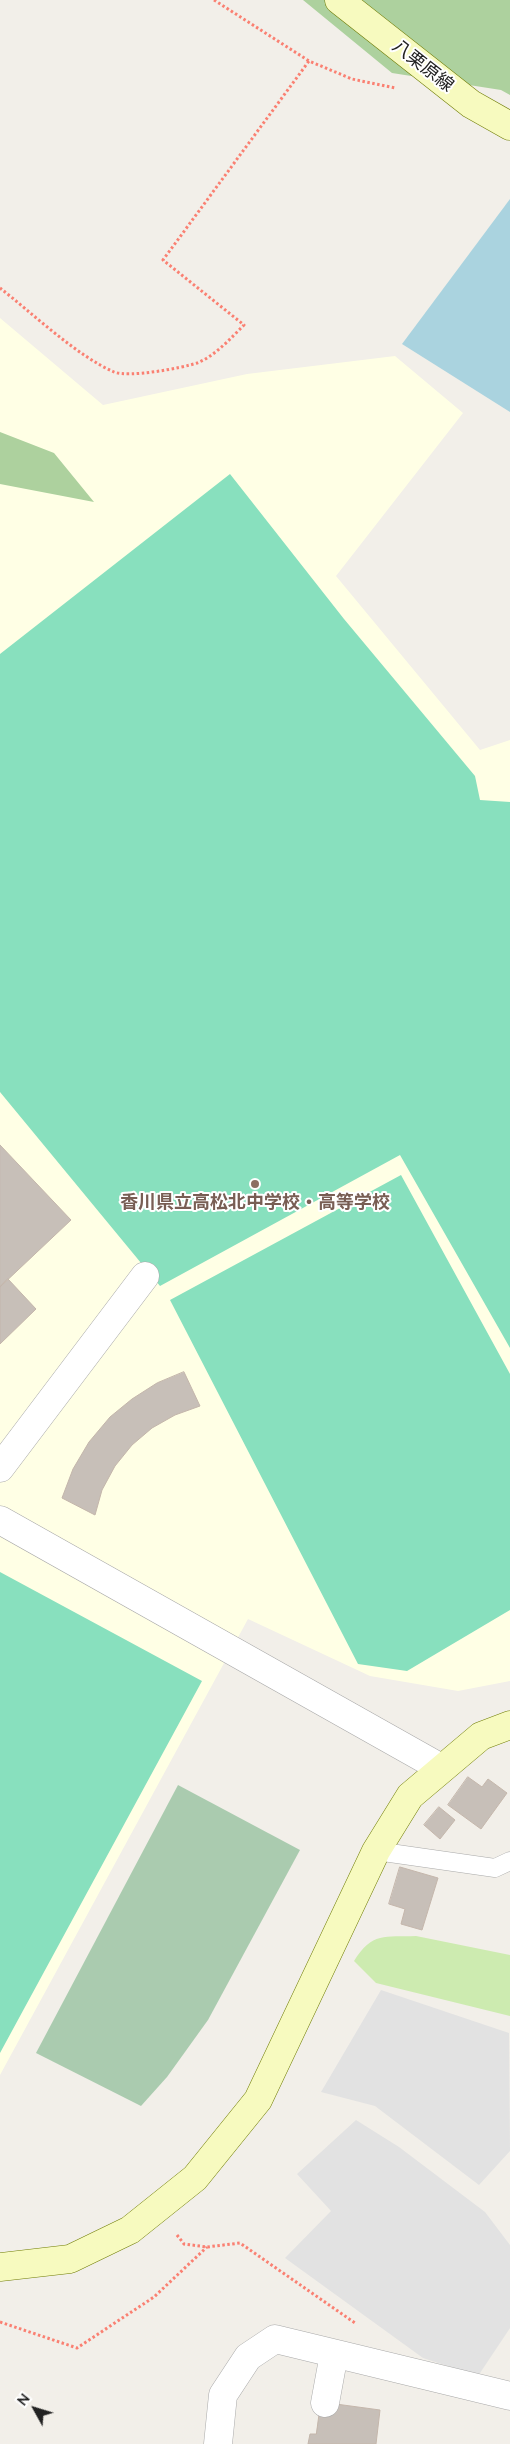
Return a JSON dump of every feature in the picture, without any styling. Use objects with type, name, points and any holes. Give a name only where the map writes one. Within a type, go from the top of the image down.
[{"type":"street","name":"八栗原線","points":[[339,0],[471,104],[510,126]]},
{"type":"street","points":[[0,1468],[145,1276]]},
{"type":"street","points":[[0,1520],[441,1768]]},
{"type":"street","points":[[0,2267],[70,2258],[130,2230],[195,2178],[258,2100],[376,1851],[410,1796],[481,1736],[510,1725]]},
{"type":"street","points":[[218,2444],[222,2395],[248,2357],[274,2340],[510,2396]]},
{"type":"street","points":[[325,2403],[334,2354]]},
{"type":"lane","points":[[376,1851],[495,1868],[510,1861]]},
{"type":"path","points":[[214,0],[309,61],[352,79],[398,88]]},
{"type":"path","points":[[0,288],[88,358],[116,373],[146,373],[198,362],[227,343],[244,324],[163,260],[309,61]]},
{"type":"path","points":[[159,2207],[184,2244],[207,2247],[240,2243],[363,2328]]},
{"type":"path","points":[[0,2322],[77,2348],[154,2297],[207,2247]]},
{"type":"shaded area","name":"香川県立高松北中学校・高等学校","points":[[0,318],[103,405],[247,374],[395,356],[463,413],[336,576],[480,750],[510,740],[510,1681],[458,1691],[370,1676],[248,1619],[0,2075]]},
{"type":"shaded area","points":[[178,1785],[300,1850],[208,2020],[167,2077],[141,2106],[36,2053]]},
{"type":"shaded area","points":[[381,1990],[509,2033],[510,2151],[479,2185],[375,2106],[321,2092]]},
{"type":"shaded area","points":[[356,2120],[399,2147],[485,2212],[510,2245],[510,2328],[478,2376],[423,2358],[285,2258],[331,2211],[297,2174]]},
{"type":"green space","points":[[303,0],[510,0],[510,95],[501,90],[392,73]]},
{"type":"green space","points":[[0,432],[54,453],[94,502],[0,484]]},
{"type":"green space","points":[[230,474],[344,619],[475,776],[480,800],[510,802],[510,1348],[400,1155],[160,1286],[0,1092],[0,654]]},
{"type":"green space","points":[[401,1175],[510,1374],[510,1610],[407,1671],[358,1664],[170,1300]]},
{"type":"green space","points":[[0,1572],[202,1681],[0,2053]]},
{"type":"green space","points":[[416,1936],[510,1955],[510,2016],[376,1983],[354,1961],[367,1945],[380,1938]]},
{"type":"water","points":[[510,199],[510,412],[402,344]]},
{"type":"building","points":[[0,1145],[71,1220],[0,1287]]},
{"type":"building","points":[[8,1279],[36,1309],[0,1344],[0,1287]]},
{"type":"building","points":[[184,1372],[200,1406],[175,1415],[152,1428],[132,1445],[115,1466],[102,1490],[95,1515],[62,1498],[73,1469],[89,1442],[110,1417],[132,1399],[157,1383]]},
{"type":"building","points":[[468,1777],[482,1787],[488,1779],[507,1793],[481,1829],[448,1805]]},
{"type":"building","points":[[439,1807],[455,1820],[440,1839],[424,1825]]},
{"type":"building","points":[[400,1867],[438,1878],[422,1930],[401,1924],[405,1909],[389,1904]]},
{"type":"building","points":[[321,2402],[380,2410],[376,2444],[308,2444],[310,2434],[316,2434]]},
{"type":"place","name":"香川県立高松北中学校・高等学校","points":[[255,1184]]}]
